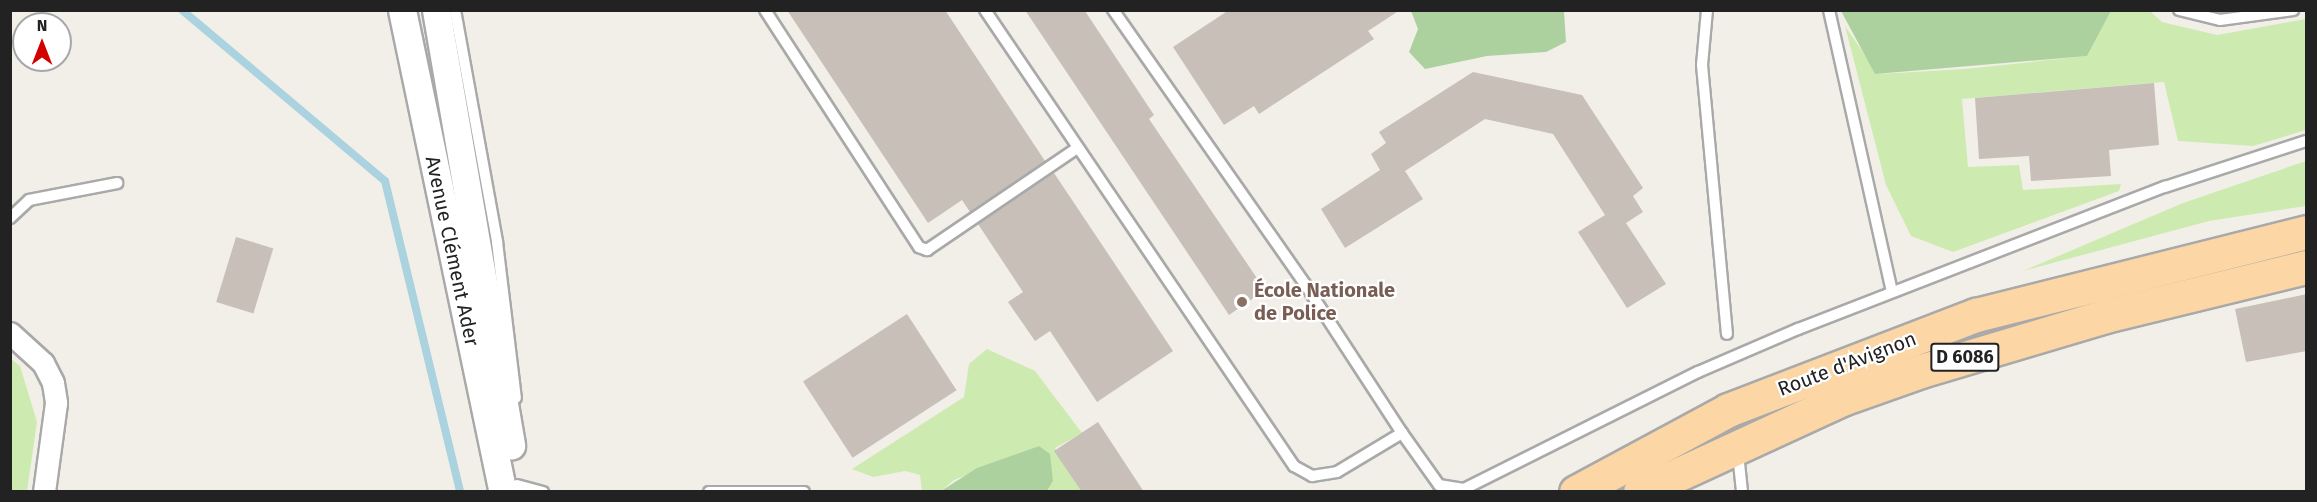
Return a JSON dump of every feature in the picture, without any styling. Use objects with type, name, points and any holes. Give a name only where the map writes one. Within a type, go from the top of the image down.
[{"type":"main road","name":"Route d'Avignon","points":[[1576,492],[1728,410],[1976,315],[2307,232]]},
{"type":"main road","name":"Route d'Avignon","points":[[1640,492],[1842,399],[1921,371],[2106,316],[2307,267]]},
{"type":"street","name":"Avenue Clément Ader","points":[[402,10],[513,489]]},
{"type":"street","name":"Avenue Clément Ader","points":[[436,10],[509,434],[513,489]]},
{"type":"street","points":[[10,333],[28,345],[53,383],[56,403],[44,492]]},
{"type":"lane","points":[[455,10],[497,242],[516,402],[509,434]]},
{"type":"lane","points":[[765,10],[919,247],[927,250],[1077,148]]},
{"type":"lane","points":[[985,10],[1294,466],[1312,476],[1337,472],[1402,433]]},
{"type":"lane","points":[[1113,10],[1258,214],[1402,433],[1439,485],[1464,489],[1698,372],[1892,291],[2165,187],[2307,141]]},
{"type":"lane","points":[[1707,10],[1702,65],[1727,334]]},
{"type":"lane","points":[[1828,10],[1892,291]]},
{"type":"lane","points":[[2179,10],[2220,20],[2293,10]]},
{"type":"lane","points":[[10,218],[29,200],[117,183]]},
{"type":"lane","points":[[1739,463],[1742,492]]},
{"type":"lane","points":[[513,489],[543,492]]},
{"type":"lane","points":[[709,492],[804,492]]},
{"type":"green space","points":[[1411,11],[1564,11],[1566,42],[1546,52],[1487,56],[1425,69],[1409,52],[1418,29]]},
{"type":"green space","points":[[1841,11],[2111,11],[2087,56],[1875,74]]},
{"type":"green space","points":[[2111,11],[2150,11],[2162,22],[2217,35],[2306,19],[2306,130],[2253,146],[2178,141],[2164,82],[1962,99],[1968,167],[2019,165],[2023,190],[2121,184],[2119,191],[1953,252],[1911,236],[1886,185],[1845,26],[1878,74],[1965,69],[2087,56]]},
{"type":"green space","points":[[2306,161],[2306,206],[2209,221],[2023,271],[2183,203]]},
{"type":"green space","points":[[987,349],[1035,371],[1082,433],[1055,448],[1082,491],[1047,491],[1053,481],[1039,446],[954,480],[941,491],[922,491],[920,475],[905,471],[873,477],[852,469],[964,397],[969,364]]},
{"type":"green space","points":[[11,359],[20,366],[37,422],[27,491],[11,491]]},
{"type":"green space","points":[[1039,446],[1050,454],[1053,481],[1047,491],[941,491],[977,468]]},
{"type":"building","points":[[787,10],[945,10],[1045,161],[970,212],[962,200],[928,223]]},
{"type":"building","points":[[1025,10],[1085,11],[1154,115],[1149,119],[1265,290],[1229,315]]},
{"type":"building","points":[[1229,10],[1400,10],[1368,31],[1374,39],[1259,114],[1254,106],[1224,125],[1173,47]]},
{"type":"building","points":[[1473,72],[1582,95],[1643,188],[1633,196],[1643,212],[1626,223],[1666,284],[1627,308],[1578,232],[1605,215],[1553,134],[1485,119],[1405,171],[1423,199],[1345,248],[1321,209],[1380,170],[1371,154],[1386,143],[1379,132]]},
{"type":"building","points":[[2154,83],[2159,145],[2109,150],[2111,176],[2031,181],[2029,156],[1979,159],[1975,98]]},
{"type":"building","points":[[1054,173],[1173,351],[1097,402],[1050,331],[1035,341],[1008,302],[1023,292],[978,224]]},
{"type":"building","points":[[236,237],[273,248],[253,313],[216,302]]},
{"type":"building","points":[[2307,294],[2307,351],[2246,362],[2235,309]]},
{"type":"building","points":[[907,314],[957,390],[853,458],[803,382]]},
{"type":"building","points":[[1098,422],[1144,492],[1082,492],[1054,451]]},
{"type":"waterway","points":[[182,10],[385,181],[460,492]]},
{"type":"place","name":"École Nationale de Police","points":[[1242,302]]}]
